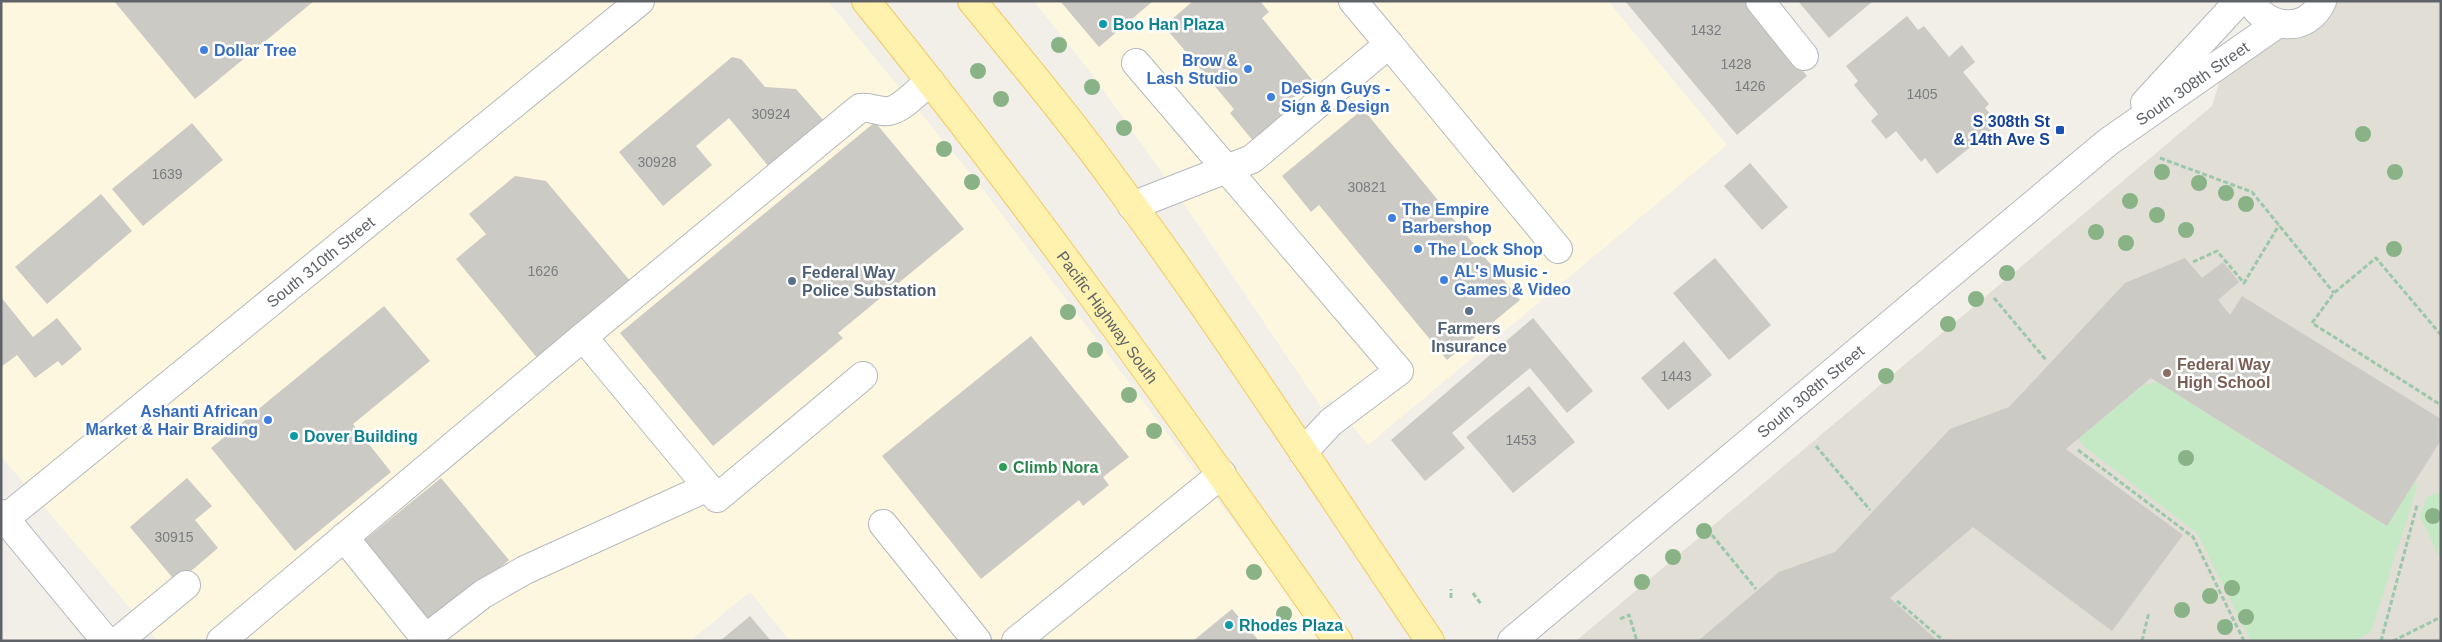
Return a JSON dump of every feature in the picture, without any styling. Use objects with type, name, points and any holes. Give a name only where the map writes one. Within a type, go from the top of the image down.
[{"type":"main road","name":"Pacific Highway South","points":[[866,1],[1044,229],[1222,474],[1338,641]]},
{"type":"main road","points":[[972,1],[1033,75],[1132,206],[1303,452],[1430,641]]},
{"type":"street","name":"South 310th Street","points":[[2,518],[640,1]]},
{"type":"street","points":[[1353,1],[1558,249]]},
{"type":"street","points":[[1760,1],[1804,56]]},
{"type":"street","name":"South 308th Street","points":[[2108,142],[2239,1]]},
{"type":"street","points":[[2251,1],[2257,12],[2277,24]]},
{"type":"street","name":"South 308th Street","points":[[1512,641],[2108,142],[2277,24],[2287,25],[2307,20],[2315,13],[2322,1]]},
{"type":"street","points":[[1132,206],[1252,159],[1389,44]]},
{"type":"street","points":[[1136,63],[1399,371],[1331,422],[1303,452]]},
{"type":"street","points":[[221,641],[583,337],[860,108],[872,107],[884,112],[894,110],[930,81]]},
{"type":"street","points":[[583,337],[717,498],[863,376]]},
{"type":"street","points":[[1016,641],[1222,474]]},
{"type":"street","points":[[344,537],[423,640],[483,594],[525,570],[708,487]]},
{"type":"street","points":[[2,518],[106,641]]},
{"type":"street","points":[[883,524],[977,641]]},
{"type":"street","points":[[118,641],[186,585]]},
{"type":"path","points":[[2160,158],[2252,192],[2334,292]]},
{"type":"path","points":[[2192,262],[2217,251],[2244,283],[2279,225]]},
{"type":"path","points":[[2441,334],[2376,258],[2334,292],[2312,323],[2441,405]]},
{"type":"path","points":[[1994,298],[2046,360]]},
{"type":"path","points":[[1816,446],[1870,510]]},
{"type":"path","points":[[2078,450],[2193,537],[2244,641]]},
{"type":"path","points":[[2381,641],[2417,506]]},
{"type":"path","points":[[1712,535],[1756,589]]},
{"type":"path","points":[[1451,598],[1452,589]]},
{"type":"path","points":[[1473,593],[1481,604]]},
{"type":"path","points":[[1897,601],[1944,641]]},
{"type":"path","points":[[2142,641],[2149,612]]},
{"type":"path","points":[[1620,619],[1629,615],[1637,641]]},
{"type":"path","points":[[2393,641],[2441,617]]},
{"type":"shaded area","points":[[1,1],[828,1],[979,184],[1324,641],[790,641],[750,592],[690,641],[158,641],[1,456]]},
{"type":"shaded area","points":[[1034,1],[1608,1],[1727,145],[1368,445],[1330,399],[1321,407],[1195,220],[1095,78]]},
{"type":"shaded area","name":"Federal Way High School","points":[[2314,1],[2441,1],[2441,641],[1576,641],[2212,106],[2219,83]]},
{"type":"green space","points":[[2157,382],[2386,526],[2415,482],[2417,487],[2371,632],[2353,641],[2251,641],[2197,533],[2086,448],[2078,439],[2142,386]]},
{"type":"green space","points":[[2441,491],[2441,561],[2420,516],[2427,497]]},
{"type":"building","name":"Dollar Tree","points":[[114,1],[314,1],[195,99]]},
{"type":"building","name":"Boo Han Plaza","points":[[1060,1],[1153,1],[1099,47]]},
{"type":"building","points":[[1193,1],[1260,1],[1269,12],[1262,18],[1313,81],[1278,111],[1283,117],[1254,142],[1230,113],[1234,109],[1164,26]]},
{"type":"building","points":[[1625,1],[1745,1],[1807,76],[1737,135]]},
{"type":"building","points":[[1798,1],[1873,1],[1829,38]]},
{"type":"building","points":[[1907,16],[1918,30],[1924,26],[1949,57],[1962,45],[1975,62],[1963,72],[1989,104],[1985,108],[1999,124],[1937,174],[1925,158],[1921,162],[1896,131],[1886,139],[1871,121],[1878,114],[1854,85],[1858,81],[1846,66]]},
{"type":"building","points":[[732,57],[741,59],[765,87],[796,89],[824,121],[769,167],[729,118],[696,146],[712,165],[663,206],[619,152]]},
{"type":"building","points":[[1363,109],[1520,300],[1447,360],[1319,205],[1311,212],[1282,176]]},
{"type":"building","name":"Federal Way Police Substation","points":[[875,122],[964,229],[838,333],[843,338],[713,446],[620,333]]},
{"type":"building","points":[[192,123],[223,160],[143,226],[112,189]]},
{"type":"building","points":[[1750,163],[1788,207],[1762,230],[1724,186]]},
{"type":"building","points":[[515,176],[546,181],[631,282],[538,359],[456,259],[486,234],[469,214]]},
{"type":"building","points":[[101,194],[132,231],[47,304],[15,267]]},
{"type":"building","points":[[1715,258],[1771,325],[1729,360],[1673,293]]},
{"type":"building","points":[[2185,258],[2202,278],[2223,262],[2239,282],[2218,300],[2230,315],[2242,296],[2441,419],[2441,440],[2387,526],[2151,378],[2066,449],[2183,535],[2112,631],[1973,527],[1890,598],[1938,641],[1698,641],[1779,572],[1835,552],[1950,429],[2009,407],[2125,283]]},
{"type":"building","points":[[1,297],[33,337],[57,318],[82,349],[62,366],[58,361],[35,378],[17,355],[1,367]]},
{"type":"building","name":"Dover Building","points":[[384,306],[430,361],[353,424],[391,472],[295,551],[211,448]]},
{"type":"building","points":[[1533,318],[1593,391],[1567,413],[1530,368],[1452,433],[1465,448],[1425,481],[1391,440]]},
{"type":"building","name":"Climb Nora","points":[[1031,336],[1129,457],[1103,477],[1109,485],[1083,506],[1079,500],[981,579],[882,456]]},
{"type":"building","points":[[1684,341],[1712,375],[1668,410],[1641,378]]},
{"type":"building","points":[[1529,386],[1575,442],[1513,493],[1466,437]]},
{"type":"building","points":[[187,478],[212,506],[195,520],[218,548],[177,583],[130,527]]},
{"type":"building","points":[[441,478],[509,560],[430,626],[361,543]]},
{"type":"building","name":"Rhodes Plaza","points":[[1232,609],[1259,641],[1193,641]]},
{"type":"building","points":[[750,616],[771,641],[720,641]]},
{"type":"place","name":"Boo Han Plaza","points":[[1103,24]]},
{"type":"place","name":"Dollar Tree","points":[[204,50]]},
{"type":"place","name":"Brow & Lash Studio","points":[[1248,69]]},
{"type":"place","name":"DeSign Guys - Sign & Design","points":[[1271,97]]},
{"type":"place","name":"S 308th St & 14th Ave S","points":[[2060,130]]},
{"type":"place","name":"The Empire Barbershop","points":[[1392,218]]},
{"type":"place","name":"The Lock Shop","points":[[1418,249]]},
{"type":"place","name":"AL's Music - Games & Video","points":[[1444,280]]},
{"type":"place","name":"Federal Way Police Substation","points":[[792,281]]},
{"type":"place","name":"Farmers Insurance","points":[[1469,311]]},
{"type":"place","name":"Federal Way High School","points":[[2167,373]]},
{"type":"place","name":"Ashanti African Market & Hair Braiding","points":[[268,420]]},
{"type":"place","name":"Dover Building","points":[[294,436]]},
{"type":"place","name":"Climb Nora","points":[[1003,467]]},
{"type":"place","name":"Rhodes Plaza","points":[[1229,625]]}]
